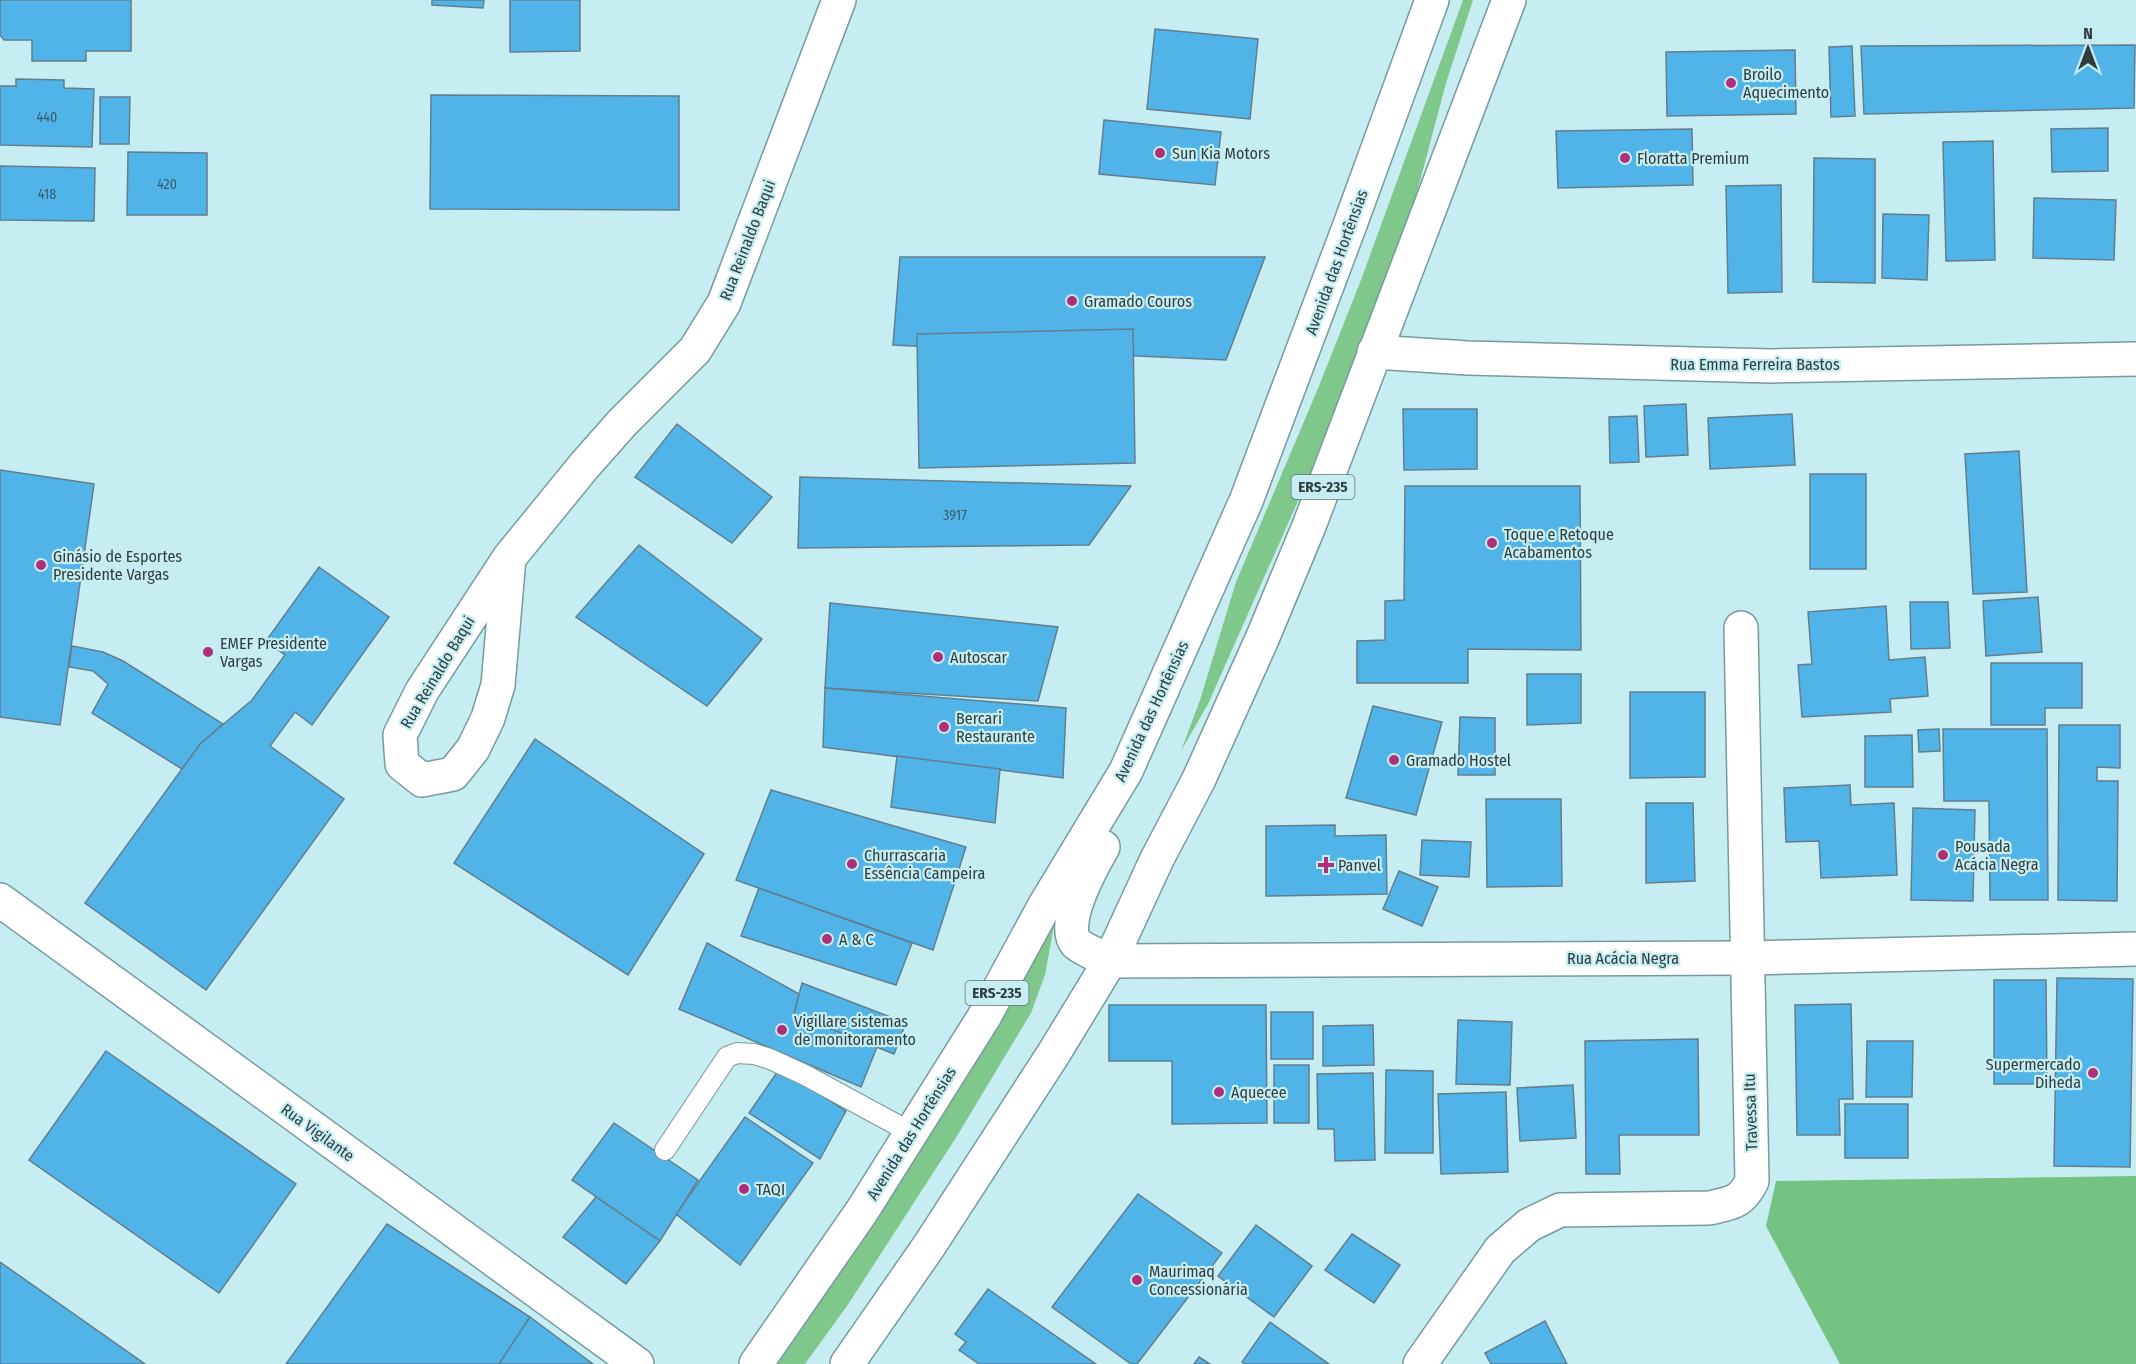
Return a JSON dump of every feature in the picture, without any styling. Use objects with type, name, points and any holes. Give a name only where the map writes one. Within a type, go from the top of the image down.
[{"type":"street","name":"Rua Reinaldo Baqui","points":[[509,558],[498,685],[488,718],[473,749],[453,774],[422,780],[402,764],[400,735],[422,691],[509,558],[622,423],[695,350],[724,303],[839,0]]},
{"type":"street","name":"Avenida das Hortênsias","points":[[756,1364],[862,1211],[984,1017],[1045,905],[1126,771],[1250,490],[1432,0]]},
{"type":"street","name":"ERS-235","points":[[847,1364],[935,1236],[1054,1053],[1110,961],[1157,859],[1199,779],[1262,639],[1309,526],[1509,0]]},
{"type":"street","name":"Rua Emma Ferreira Bastos","points":[[1374,352],[1468,358],[1771,366],[2136,359]]},
{"type":"street","points":[[1110,961],[1077,944],[1071,931],[1073,913],[1092,866],[1134,793],[1171,708],[1201,601]]},
{"type":"street","name":"Travessa Itu","points":[[1420,1364],[1500,1250],[1529,1225],[1560,1210],[1709,1208],[1731,1203],[1745,1195],[1752,1181],[1741,628]]},
{"type":"street","name":"Rua Vigilante","points":[[0,900],[637,1364]]},
{"type":"street","name":"Rua Acácia Negra","points":[[1110,961],[1746,958],[2136,949]]},
{"type":"lane","points":[[665,1150],[727,1057],[737,1053],[754,1054],[770,1059],[805,1075],[910,1132]]},
{"type":"green space","points":[[1463,0],[1473,0],[1446,83],[1411,215],[1333,422],[1208,704],[1181,751],[1200,700],[1236,582],[1361,280]]},
{"type":"green space","points":[[1055,920],[1045,975],[1031,1013],[957,1136],[847,1306],[805,1364],[771,1364],[950,1104],[1003,1018]]},
{"type":"green space","points":[[2136,1176],[2136,1364],[1840,1364],[1766,1226],[1776,1181]]},
{"type":"building","points":[[0,0],[131,0],[131,51],[86,51],[86,61],[32,61],[32,40],[4,40],[0,35]]},
{"type":"building","points":[[432,0],[484,0],[483,8],[432,5]]},
{"type":"building","points":[[510,0],[580,0],[580,51],[510,52]]},
{"type":"building","points":[[1155,29],[1258,39],[1250,119],[1147,109]]},
{"type":"building","points":[[2135,45],[2134,108],[1864,114],[1861,46]]},
{"type":"building","points":[[1852,46],[1855,116],[1831,117],[1829,47]]},
{"type":"building","name":"Broilo Aquecimento","points":[[1795,50],[1796,114],[1667,116],[1666,52]]},
{"type":"building","points":[[16,79],[64,80],[64,88],[94,89],[92,147],[0,145],[0,86],[16,86]]},
{"type":"building","points":[[431,95],[679,96],[679,210],[430,209]]},
{"type":"building","points":[[100,97],[130,97],[129,144],[100,144]]},
{"type":"building","name":"Sun Kia Motors","points":[[1104,120],[1221,132],[1215,185],[1099,174]]},
{"type":"building","points":[[2108,128],[2108,171],[2052,172],[2051,129]]},
{"type":"building","name":"Floratta Premium","points":[[1692,129],[1693,185],[1558,188],[1556,131]]},
{"type":"building","points":[[1993,141],[1995,260],[1946,261],[1943,142]]},
{"type":"building","points":[[128,152],[207,153],[207,215],[127,215]]},
{"type":"building","points":[[1814,158],[1875,159],[1875,283],[1813,282]]},
{"type":"building","points":[[0,166],[95,168],[94,221],[0,220]]},
{"type":"building","points":[[1781,185],[1782,292],[1728,293],[1726,186]]},
{"type":"building","points":[[2034,198],[2116,200],[2114,260],[2033,258]]},
{"type":"building","points":[[1883,214],[1929,215],[1927,280],[1882,278]]},
{"type":"building","name":"Gramado Couros","points":[[900,257],[1265,257],[1226,360],[893,345]]},
{"type":"building","points":[[1133,329],[1135,463],[919,468],[917,334]]},
{"type":"building","points":[[1686,404],[1688,455],[1646,457],[1644,406]]},
{"type":"building","points":[[1403,409],[1477,409],[1477,469],[1404,470]]},
{"type":"building","points":[[1792,414],[1795,465],[1710,469],[1708,418]]},
{"type":"building","points":[[1637,416],[1639,462],[1610,463],[1609,417]]},
{"type":"building","points":[[677,424],[772,497],[732,543],[635,477]]},
{"type":"building","points":[[2019,451],[2027,592],[1973,594],[1965,454]]},
{"type":"building","name":"Ginásio de Esportes Presidente Vargas","points":[[0,470],[94,484],[60,725],[0,717]]},
{"type":"building","points":[[1810,474],[1866,474],[1866,569],[1810,569]]},
{"type":"building","points":[[800,477],[1131,486],[1089,545],[798,548]]},
{"type":"building","name":"Toque e Retoque Acabamentos","points":[[1405,486],[1580,486],[1581,650],[1468,649],[1468,683],[1357,683],[1357,641],[1385,640],[1385,601],[1404,600]]},
{"type":"building","points":[[639,545],[762,639],[707,706],[576,617]]},
{"type":"building","points":[[319,567],[389,617],[312,725],[295,712],[270,746],[344,799],[206,990],[85,903],[200,744],[252,700],[285,655],[266,641]]},
{"type":"building","points":[[2038,597],[2042,652],[1986,656],[1983,601]]},
{"type":"building","points":[[1910,602],[1948,602],[1950,648],[1911,649]]},
{"type":"building","name":"Autoscar","points":[[830,603],[1058,627],[1038,701],[825,688]]},
{"type":"building","points":[[1886,606],[1889,660],[1925,657],[1928,696],[1890,699],[1891,712],[1802,717],[1798,665],[1812,664],[1808,612]]},
{"type":"building","points":[[72,646],[103,652],[123,661],[223,724],[200,744],[182,769],[92,713],[108,684],[93,671],[69,667]]},
{"type":"building","points":[[1991,663],[2082,663],[2082,708],[2045,708],[2045,725],[1991,725]]},
{"type":"building","points":[[1527,674],[1581,674],[1581,723],[1527,725]]},
{"type":"building","name":"Bercari Restaurante","points":[[825,688],[1066,708],[1063,778],[823,747]]},
{"type":"building","points":[[1630,692],[1705,692],[1705,777],[1630,778]]},
{"type":"building","name":"Gramado Hostel","points":[[1373,706],[1442,722],[1416,815],[1346,798]]},
{"type":"building","points":[[1460,717],[1495,718],[1495,775],[1458,775]]},
{"type":"building","points":[[2059,725],[2120,725],[2120,768],[2097,767],[2097,781],[2118,781],[2117,901],[2058,900]]},
{"type":"building","points":[[1939,729],[1940,751],[1919,752],[1918,730]]},
{"type":"building","points":[[1943,729],[2047,729],[2048,900],[1990,900],[1989,801],[1944,801]]},
{"type":"building","points":[[1912,735],[1913,787],[1865,787],[1865,736]]},
{"type":"building","points":[[535,739],[704,854],[628,975],[454,863]]},
{"type":"building","points":[[897,756],[1000,769],[995,823],[891,807]]},
{"type":"building","points":[[1850,785],[1851,805],[1894,803],[1897,875],[1821,878],[1819,841],[1786,842],[1784,788]]},
{"type":"building","name":"Churrascaria Essência Campeira","points":[[771,790],[966,847],[933,950],[736,880]]},
{"type":"building","points":[[1486,799],[1561,799],[1562,886],[1487,887]]},
{"type":"building","points":[[1646,803],[1693,803],[1695,881],[1646,883]]},
{"type":"building","name":"Pousada Acácia Negra","points":[[1913,808],[1975,810],[1973,901],[1911,900]]},
{"type":"building","name":"Panvel","points":[[1335,825],[1335,836],[1386,835],[1387,894],[1266,896],[1266,826]]},
{"type":"building","points":[[1422,840],[1471,842],[1469,877],[1420,875]]},
{"type":"building","points":[[1399,871],[1438,887],[1422,926],[1383,909]]},
{"type":"building","name":"A & C","points":[[759,888],[912,943],[896,985],[741,936]]},
{"type":"building","name":"Vigillare sistemas de monitoramento","points":[[707,943],[799,994],[794,1014],[877,1047],[861,1087],[679,1009]]},
{"type":"building","name":"Supermercado Diheda","points":[[2057,978],[2133,979],[2130,1167],[2054,1166]]},
{"type":"building","points":[[1994,980],[2046,980],[2047,1084],[1994,1084]]},
{"type":"building","points":[[802,983],[906,1023],[894,1054],[794,1014]]},
{"type":"building","points":[[1851,1004],[1853,1099],[1839,1099],[1840,1135],[1797,1135],[1795,1005]]},
{"type":"building","name":"Aquecee","points":[[1109,1005],[1266,1005],[1267,1123],[1172,1124],[1172,1061],[1109,1061]]},
{"type":"building","points":[[1271,1012],[1313,1012],[1313,1059],[1271,1059]]},
{"type":"building","points":[[1458,1020],[1512,1022],[1510,1085],[1456,1084]]},
{"type":"building","points":[[1373,1025],[1374,1065],[1323,1066],[1323,1026]]},
{"type":"building","points":[[1698,1039],[1699,1135],[1619,1135],[1620,1174],[1586,1174],[1585,1041]]},
{"type":"building","points":[[1867,1041],[1913,1041],[1912,1097],[1866,1097]]},
{"type":"building","points":[[106,1051],[296,1184],[219,1293],[29,1160]]},
{"type":"building","points":[[1274,1065],[1309,1065],[1309,1123],[1274,1123]]},
{"type":"building","points":[[780,1068],[846,1111],[820,1159],[749,1113]]},
{"type":"building","points":[[1386,1070],[1433,1071],[1433,1153],[1385,1153]]},
{"type":"building","points":[[1373,1073],[1375,1160],[1335,1161],[1334,1129],[1318,1129],[1317,1074]]},
{"type":"building","points":[[1573,1085],[1576,1138],[1520,1141],[1517,1088]]},
{"type":"building","points":[[1506,1092],[1508,1172],[1441,1174],[1438,1094]]},
{"type":"building","points":[[1845,1104],[1908,1104],[1908,1158],[1845,1158]]},
{"type":"building","name":"TAQI","points":[[745,1117],[813,1163],[740,1265],[676,1214]]},
{"type":"building","points":[[614,1123],[698,1180],[660,1241],[572,1180]]},
{"type":"building","name":"Maurimaq Concessionária","points":[[1138,1194],[1222,1253],[1137,1364],[1131,1364],[1052,1307]]},
{"type":"building","points":[[596,1197],[660,1241],[626,1284],[563,1237]]},
{"type":"building","points":[[387,1224],[530,1317],[499,1364],[286,1364]]},
{"type":"building","points":[[1256,1225],[1312,1266],[1274,1317],[1218,1276]]},
{"type":"building","points":[[1352,1234],[1400,1265],[1374,1303],[1325,1270]]},
{"type":"building","points":[[0,1262],[145,1364],[0,1364]]},
{"type":"building","points":[[988,1289],[1096,1364],[979,1364],[959,1350],[966,1342],[955,1334]]},
{"type":"building","points":[[530,1317],[593,1364],[499,1364]]},
{"type":"building","points":[[1545,1321],[1567,1364],[1491,1364],[1485,1353]]},
{"type":"building","points":[[1270,1322],[1329,1364],[1245,1364],[1242,1362]]},
{"type":"building","points":[[1199,1357],[1210,1364],[1194,1364]]},
{"type":"place","name":"Broilo Aquecimento","points":[[1731,83]]},
{"type":"place","name":"Sun Kia Motors","points":[[1160,153]]},
{"type":"place","name":"Floratta Premium","points":[[1625,158]]},
{"type":"place","name":"Gramado Couros","points":[[1072,301]]},
{"type":"place","name":"Toque e Retoque Acabamentos","points":[[1492,543]]},
{"type":"place","name":"Ginásio de Esportes Presidente Vargas","points":[[41,565]]},
{"type":"place","name":"EMEF Presidente Vargas","points":[[208,652]]},
{"type":"place","name":"Autoscar","points":[[938,657]]},
{"type":"place","name":"Bercari Restaurante","points":[[944,727]]},
{"type":"place","name":"Gramado Hostel","points":[[1394,760]]},
{"type":"place","name":"Pousada Acácia Negra","points":[[1943,855]]},
{"type":"place","name":"Churrascaria Essência Campeira","points":[[852,864]]},
{"type":"place","name":"Panvel","points":[[1326,865]]},
{"type":"place","name":"A & C","points":[[827,939]]},
{"type":"place","name":"Vigillare sistemas de monitoramento","points":[[782,1030]]},
{"type":"place","name":"Supermercado Diheda","points":[[2093,1073]]},
{"type":"place","name":"Aquecee","points":[[1219,1092]]},
{"type":"place","name":"TAQI","points":[[744,1189]]},
{"type":"place","name":"Maurimaq Concessionária","points":[[1137,1280]]}]
